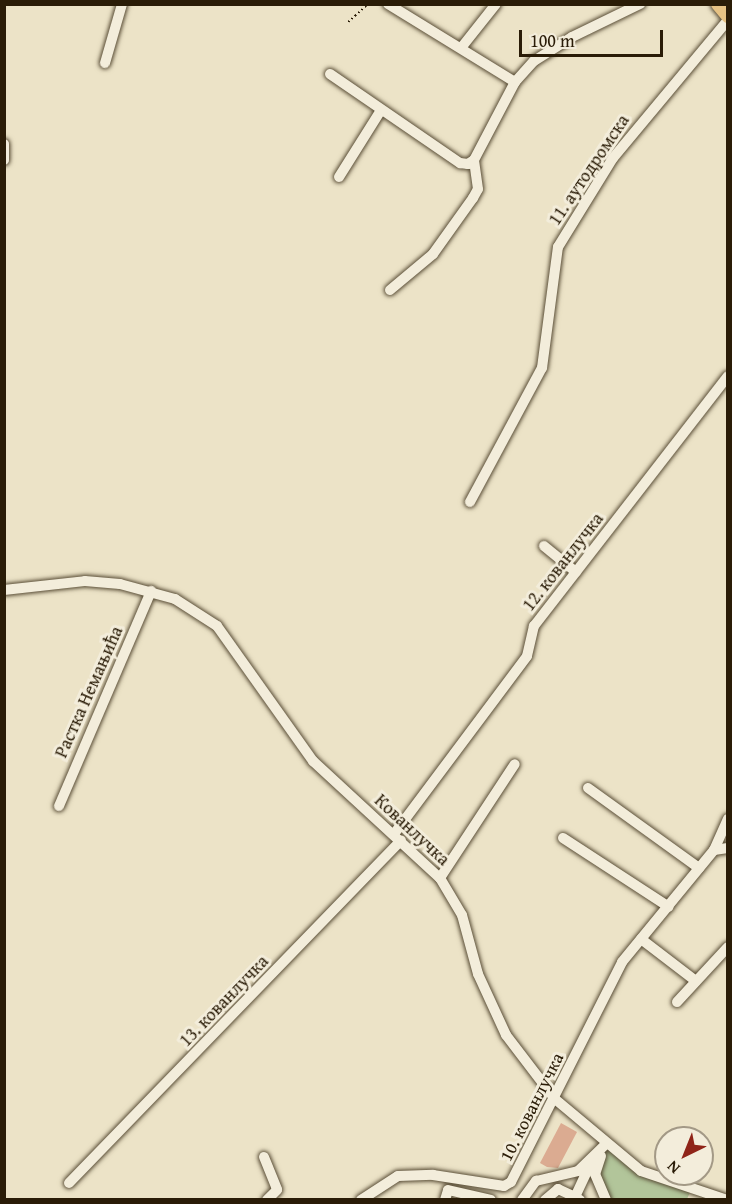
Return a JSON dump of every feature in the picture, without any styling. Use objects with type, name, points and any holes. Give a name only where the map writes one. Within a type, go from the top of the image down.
[{"type":"main road","points":[[718,4],[728,18]]},
{"type":"street","points":[[105,63],[122,4]]},
{"type":"street","points":[[388,4],[406,10],[494,73],[515,82]]},
{"type":"street","points":[[461,48],[496,4]]},
{"type":"street","points":[[390,290],[433,254],[467,206],[477,189],[474,160],[515,82],[546,52],[640,4]]},
{"type":"street","name":"11. аутодромска","points":[[470,502],[542,368],[558,247],[613,158],[728,18]]},
{"type":"street","points":[[330,74],[460,163],[474,160]]},
{"type":"street","points":[[339,177],[381,110]]},
{"type":"street","points":[[4,144],[4,160]]},
{"type":"street","name":"12. кованлучка","points":[[398,837],[527,656],[534,626],[728,376]]},
{"type":"street","points":[[544,546],[576,572]]},
{"type":"street","name":"Кованлучка","points":[[4,590],[85,581],[151,591],[175,599],[217,626],[314,761],[441,878],[462,915],[478,974],[506,1035],[555,1099],[607,1145],[641,1171],[727,1200]]},
{"type":"street","name":"Растка Немањића","points":[[59,806],[151,591]]},
{"type":"street","points":[[441,878],[514,764]]},
{"type":"street","points":[[588,788],[699,868]]},
{"type":"street","name":"10. кованлучка","points":[[361,1200],[398,1176],[433,1175],[504,1186],[516,1174],[615,974],[714,850],[728,819]]},
{"type":"street","name":"13. кованлучка","points":[[69,1183],[398,837]]},
{"type":"street","points":[[563,837],[669,907]]},
{"type":"street","points":[[714,850],[728,848]]},
{"type":"street","points":[[641,939],[696,981]]},
{"type":"street","points":[[677,1002],[728,947]]},
{"type":"street","points":[[545,1200],[558,1189],[577,1198],[582,1183],[607,1145]]},
{"type":"street","points":[[264,1157],[277,1190],[267,1200]]},
{"type":"street","points":[[522,1200],[536,1182],[578,1171],[595,1162]]},
{"type":"street","points":[[595,1162],[596,1180],[606,1200]]},
{"type":"street","points":[[445,1200],[448,1190],[470,1197],[491,1200]]},
{"type":"path","points":[[348,22],[368,4]]},
{"type":"green space","points":[[608,1146],[641,1171],[654,1175],[654,1186],[692,1188],[687,1199],[606,1200],[595,1169]]},
{"type":"building","points":[[561,1123],[577,1132],[558,1168],[547,1167],[540,1163]]}]
